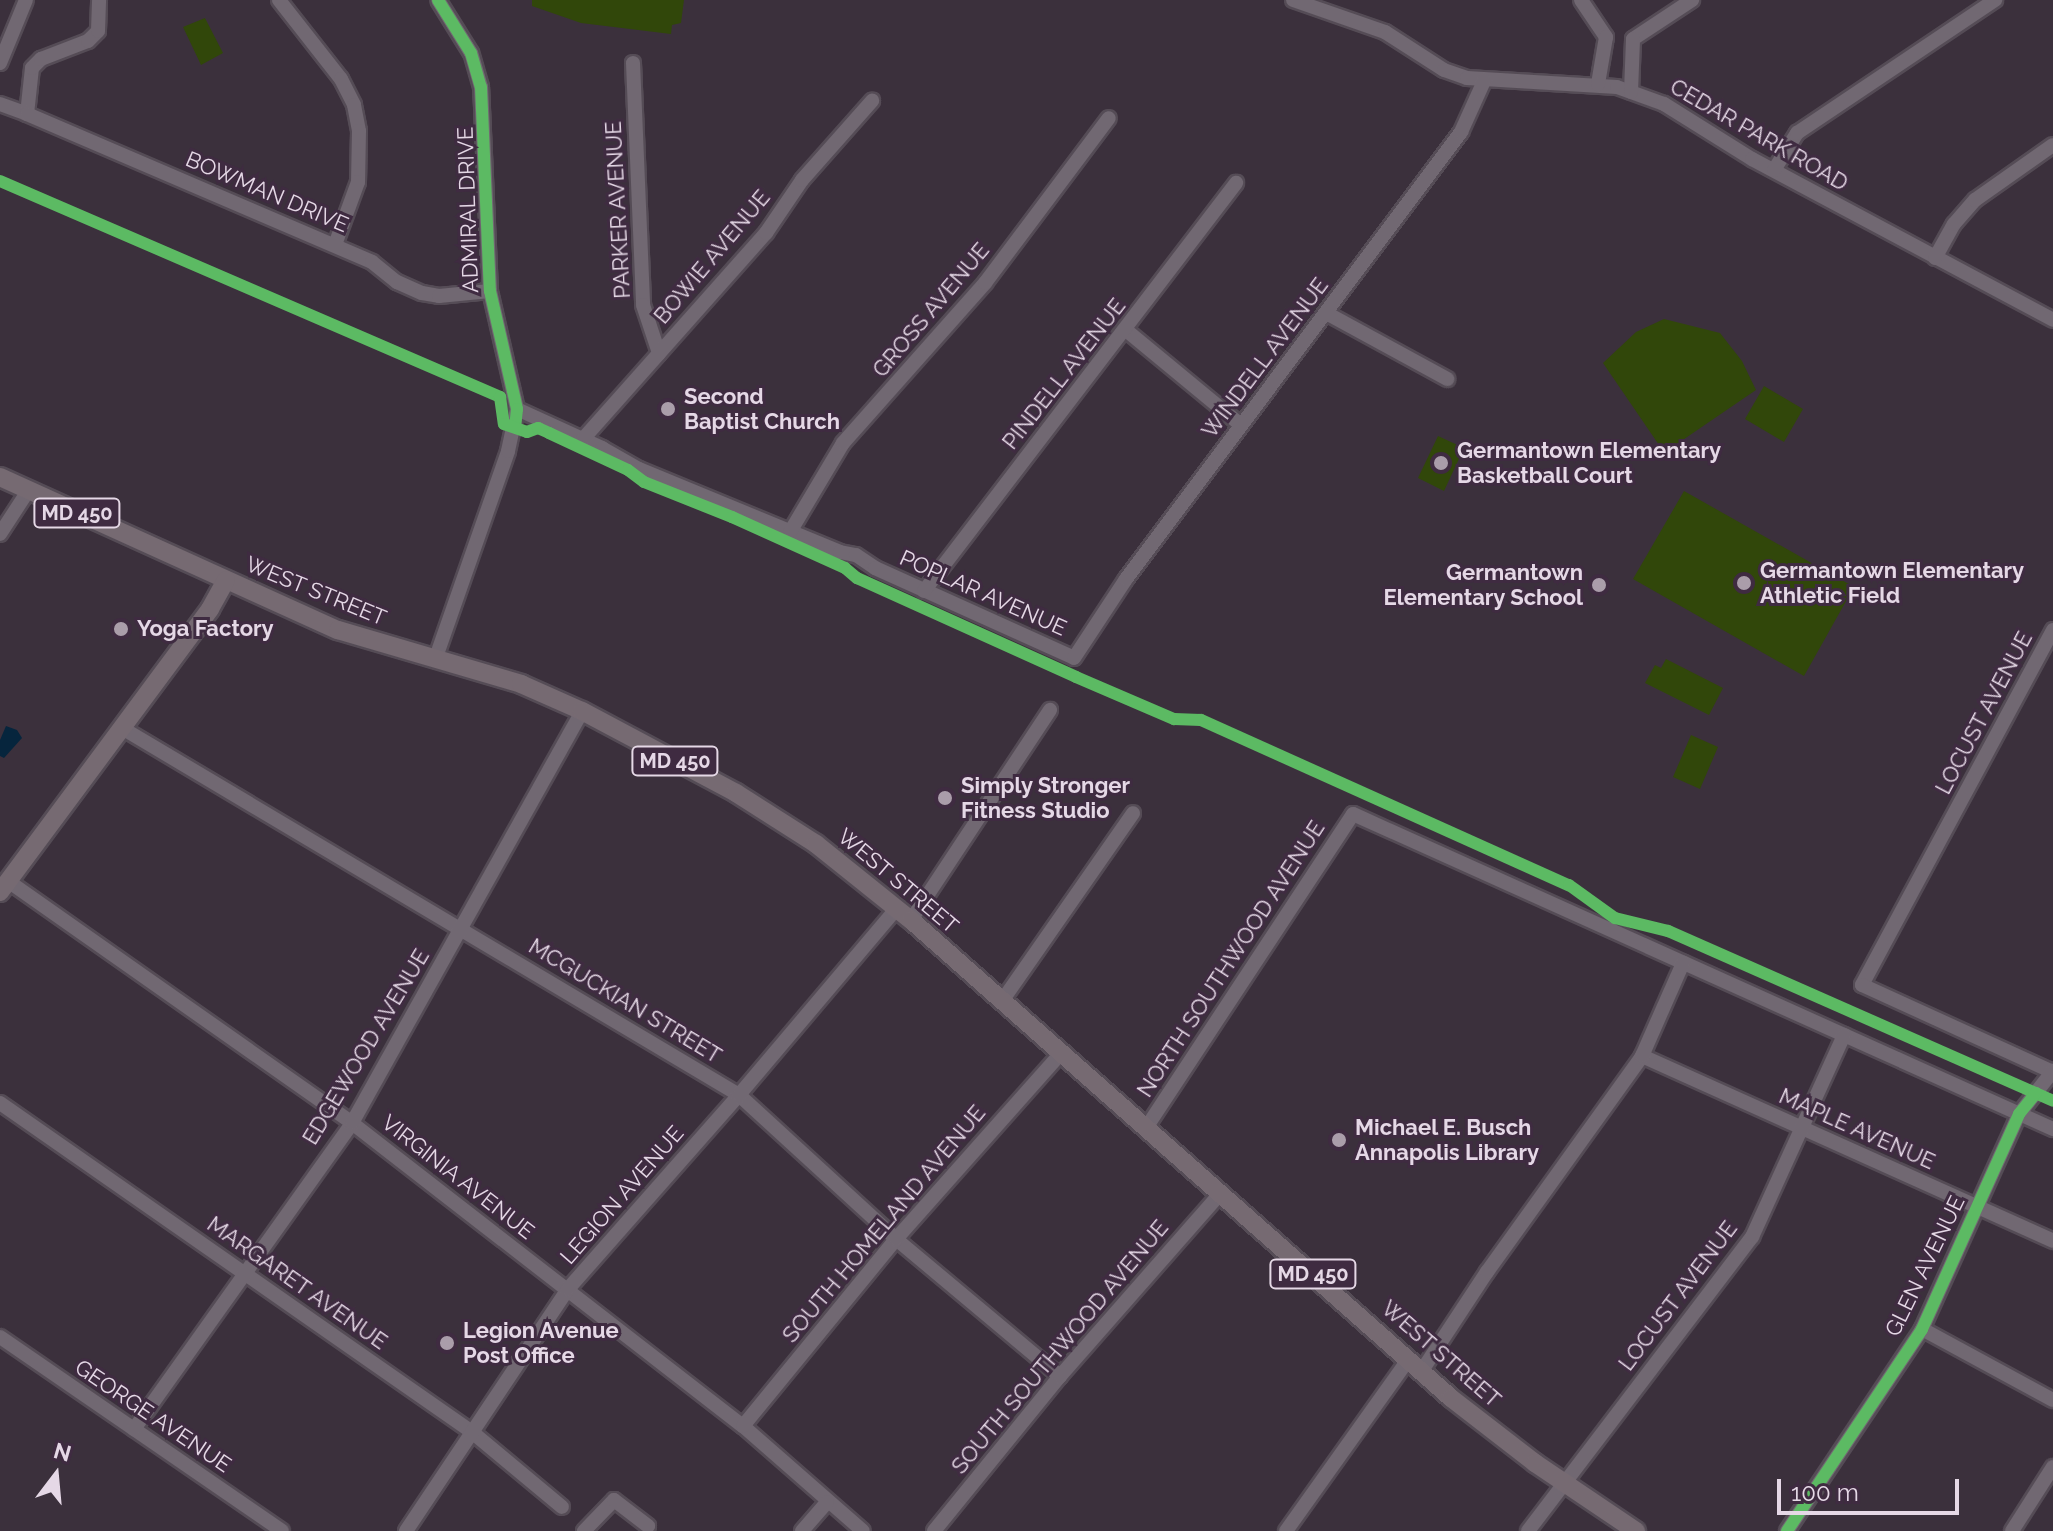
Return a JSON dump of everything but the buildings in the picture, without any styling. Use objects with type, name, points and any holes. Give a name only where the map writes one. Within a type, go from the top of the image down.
[{"type":"main road","name":"WEST STREET","points":[[0,477],[338,630],[521,684],[582,711],[736,793],[816,844],[904,914],[1414,1366],[1515,1449],[1636,1531]]},
{"type":"main road","points":[[4,886],[210,609],[226,580]]},
{"type":"street","points":[[0,63],[26,0]]},
{"type":"street","points":[[27,114],[32,68],[41,59],[88,41],[98,31],[99,0]]},
{"type":"street","points":[[279,0],[341,79],[354,105],[359,131],[358,182],[335,245]]},
{"type":"street","name":"ADMIRAL DRIVE","points":[[435,660],[508,451],[517,409],[490,291],[481,87],[471,53],[438,0]]},
{"type":"street","name":"CEDAR PARK ROAD","points":[[1293,0],[1385,32],[1444,70],[1484,81],[1598,84],[1664,104],[1774,170],[2053,320]]},
{"type":"street","points":[[1581,0],[1606,37],[1598,84]]},
{"type":"street","points":[[1606,37],[1633,39],[1692,0]]},
{"type":"street","points":[[1774,170],[1797,133],[1995,0]]},
{"type":"street","points":[[1631,92],[1633,39]]},
{"type":"street","name":"PARKER AVENUE","points":[[633,63],[643,305],[659,353]]},
{"type":"street","name":"WINDELL AVENUE","points":[[1074,658],[1126,579],[1328,314],[1461,132],[1484,81]]},
{"type":"street","name":"BOWIE AVENUE","points":[[583,439],[766,233],[802,180],[872,101]]},
{"type":"street","name":"BOWMAN DRIVE","points":[[0,104],[335,245],[372,262],[397,282],[422,293],[439,296],[490,291]]},
{"type":"street","name":"GROSS AVENUE","points":[[790,532],[843,443],[985,283],[1109,118]]},
{"type":"street","points":[[1935,258],[1954,224],[1975,200],[2053,145]]},
{"type":"street","name":"PINDELL AVENUE","points":[[924,591],[1236,183]]},
{"type":"street","points":[[1328,314],[1447,379]]},
{"type":"street","points":[[1126,330],[1241,425]]},
{"type":"street","name":"POPLAR AVENUE","points":[[517,409],[602,448],[613,457],[840,552],[851,564],[875,568],[1074,658]]},
{"type":"street","points":[[0,534],[28,491]]},
{"type":"street","name":"LOCUST AVENUE","points":[[2053,630],[1862,985],[2053,1072]]},
{"type":"street","name":"LEGION AVENUE","points":[[406,1531],[568,1289],[904,914],[1050,710]]},
{"type":"street","name":"EDGEWOOD AVENUE","points":[[134,1429],[352,1123],[582,711]]},
{"type":"street","name":"MCGUCKIAN STREET","points":[[122,728],[739,1095],[896,1239],[1060,1376]]},
{"type":"street","points":[[1002,1001],[1133,813]]},
{"type":"street","name":"NORTH SOUTHWOOD AVENUE","points":[[1146,1128],[1353,814],[1683,963]]},
{"type":"street","name":"VIRGINIA AVENUE","points":[[4,886],[352,1123],[743,1426],[863,1531]]},
{"type":"street","points":[[1286,1531],[1487,1272],[1642,1056],[1683,963],[2053,1129]]},
{"type":"street","name":"LOCUST AVENUE","points":[[1528,1531],[1752,1237],[1804,1129],[1844,1035]]},
{"type":"street","name":"SOUTH HOMELAND AVENUE","points":[[743,1426],[896,1239],[1062,1052]]},
{"type":"street","name":"MAPLE AVENUE","points":[[1642,1056],[2053,1241]]},
{"type":"street","name":"GLEN AVENUE","points":[[1787,1531],[1922,1329],[2019,1114],[2053,1072]]},
{"type":"street","name":"MARGARET AVENUE","points":[[0,1103],[472,1432],[562,1507]]},
{"type":"street","name":"SOUTH SOUTHWOOD AVENUE","points":[[934,1531],[1060,1376],[1221,1193]]},
{"type":"street","points":[[1922,1329],[2053,1400]]},
{"type":"street","name":"GEORGE AVENUE","points":[[0,1337],[282,1531]]},
{"type":"street","points":[[2012,1531],[2053,1467]]},
{"type":"street","points":[[584,1531],[614,1500],[648,1526]]},
{"type":"street","points":[[802,1531],[827,1502]]},
{"type":"green space","points":[[532,0],[684,0],[681,23],[672,25],[671,34],[581,23],[532,6]]},
{"type":"green space","points":[[205,18],[223,53],[201,65],[183,27]]},
{"type":"green space","points":[[1664,319],[1720,333],[1742,361],[1756,390],[1671,448],[1659,445],[1603,363],[1636,332]]},
{"type":"green space","points":[[1764,386],[1803,409],[1784,442],[1745,419]]},
{"type":"green space","name":"Germantown Elementary Basketball Court","points":[[1438,436],[1464,448],[1444,491],[1418,478]]},
{"type":"green space","name":"Germantown Elementary Athletic Field","points":[[1684,491],[1854,587],[1804,676],[1633,579]]},
{"type":"green space","points":[[1666,659],[1723,688],[1709,715],[1645,683],[1655,665],[1661,668]]},
{"type":"green space","points":[[1691,735],[1718,747],[1700,789],[1673,777]]},
{"type":"water","points":[[6,726],[17,730],[22,738],[4,758],[0,756],[0,740]]},
{"type":"cycle path","points":[[438,0],[471,53],[481,87],[490,291],[517,409],[515,427]]},
{"type":"cycle path","points":[[0,181],[500,397],[504,424],[527,432],[538,428],[628,470],[644,482],[732,517],[845,568],[857,578],[1076,677],[1174,719],[1201,720],[1569,885],[1615,918],[1668,931],[2053,1101]]},
{"type":"cycle path","points":[[1787,1531],[1922,1329],[2019,1114],[2036,1093]]},
{"type":"place","name":"Second Baptist Church","points":[[668,409]]},
{"type":"place","name":"Germantown Elementary Basketball Court","points":[[1441,463]]},
{"type":"place","name":"Germantown Elementary Athletic Field","points":[[1744,583]]},
{"type":"place","name":"Germantown Elementary School","points":[[1599,585]]},
{"type":"place","name":"Yoga Factory","points":[[121,629]]},
{"type":"place","name":"Simply Stronger Fitness Studio","points":[[945,798]]},
{"type":"place","name":"Michael E. Busch Annapolis Library","points":[[1339,1140]]},
{"type":"place","name":"Legion Avenue Post Office","points":[[447,1343]]}]
